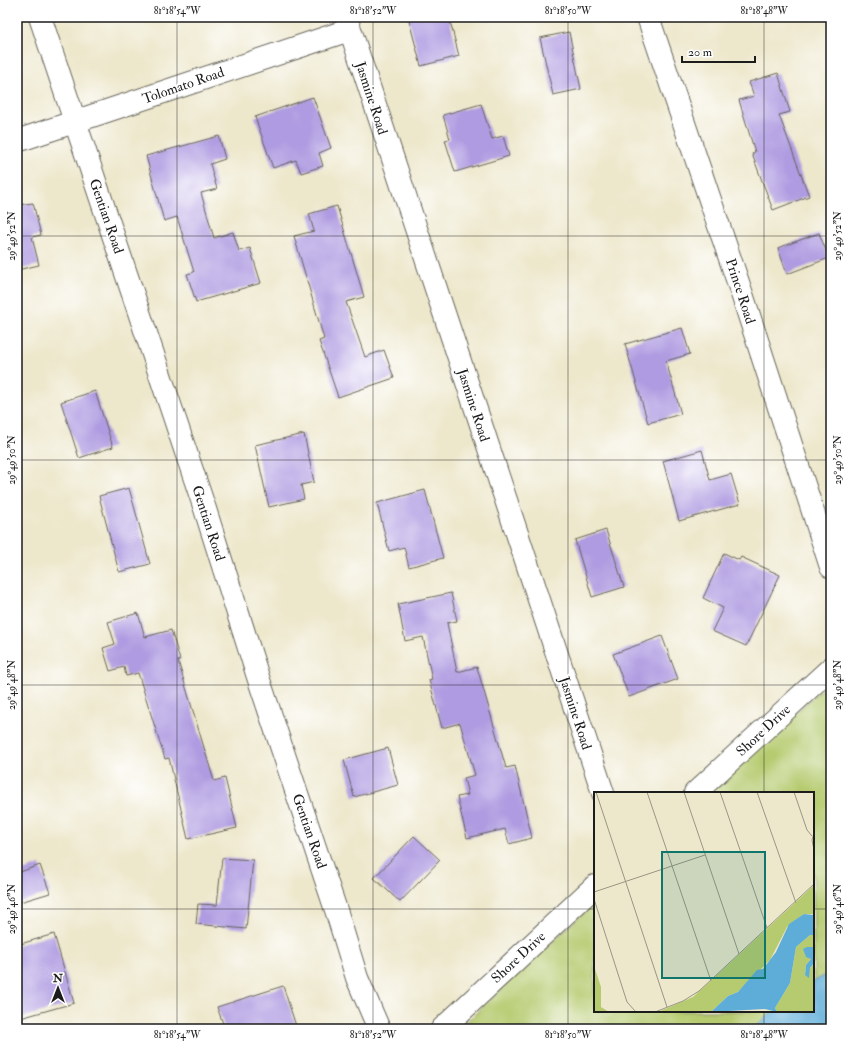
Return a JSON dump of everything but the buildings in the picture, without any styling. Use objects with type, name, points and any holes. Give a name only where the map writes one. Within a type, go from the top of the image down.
[{"type":"street","name":"Gentian Road","points":[[40,17],[205,509],[258,677],[337,913],[357,978],[379,1029]]},
{"type":"street","name":"Prince Road","points":[[648,17],[742,294],[831,567]]},
{"type":"street","name":"Tolomato Road","points":[[17,141],[75,122],[347,23]]},
{"type":"street","name":"Jasmine Road","points":[[347,23],[603,792]]},
{"type":"street","name":"Shore Drive","points":[[696,792],[831,668]]},
{"type":"street","name":"Shore Drive","points":[[442,1029],[594,887]]},
{"type":"green space","points":[[831,680],[831,972],[814,982],[814,792],[712,792]]},
{"type":"green space","points":[[594,903],[594,1012],[771,1012],[754,1029],[459,1029]]},
{"type":"water","points":[[831,972],[831,1029],[754,1029],[771,1012],[814,1012],[814,981]]}]
